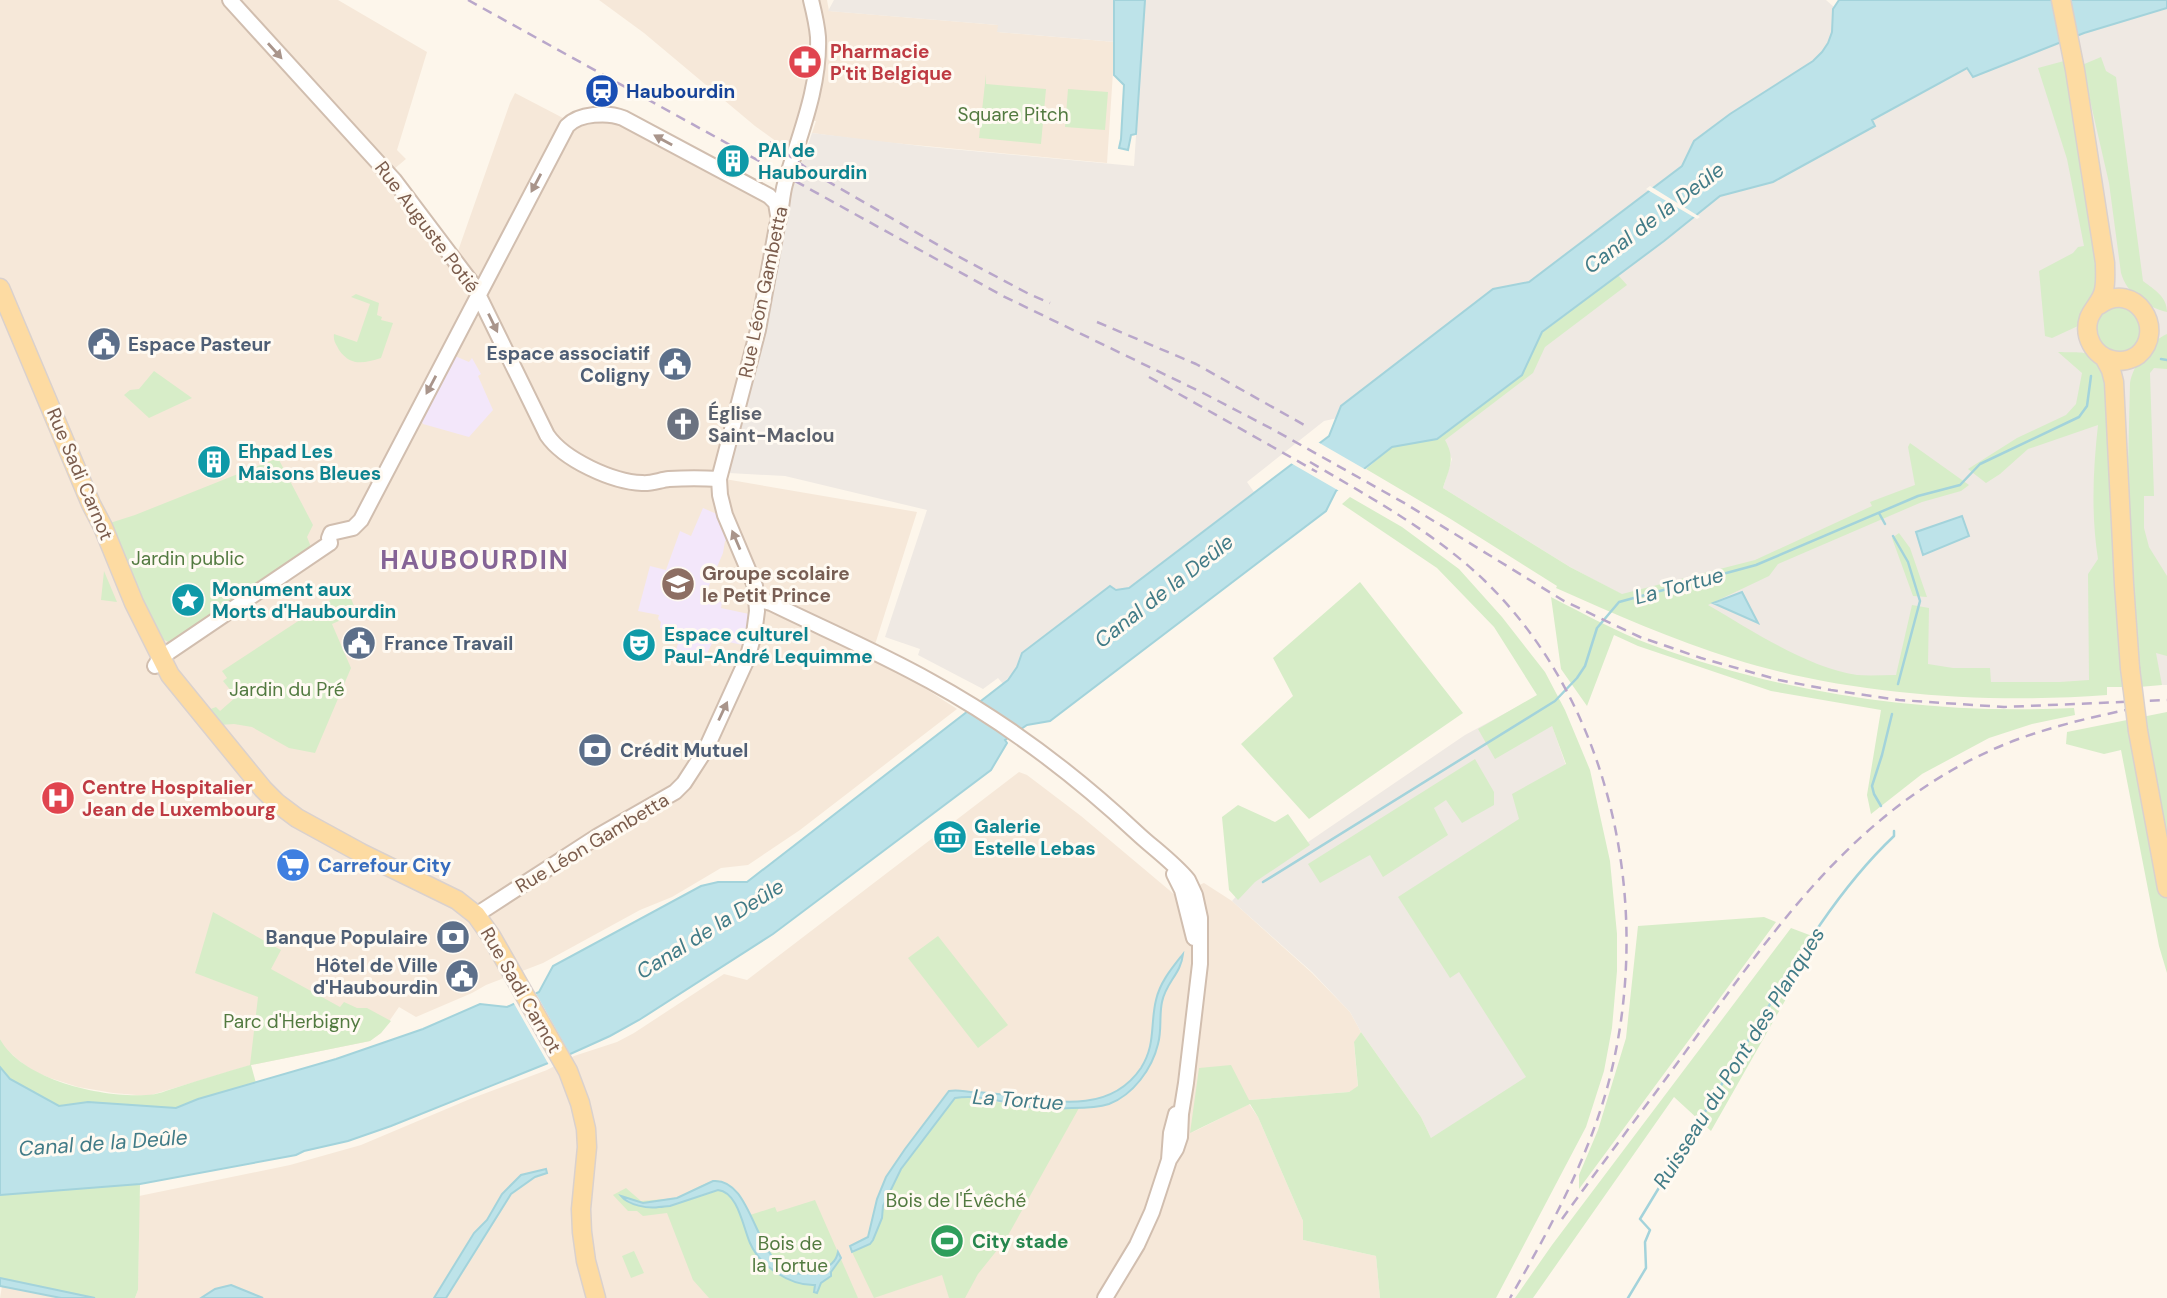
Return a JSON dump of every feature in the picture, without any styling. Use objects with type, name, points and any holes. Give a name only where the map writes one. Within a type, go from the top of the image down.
[{"type":"main road","points":[[2061,0],[2075,70],[2105,263],[2105,288],[2099,305],[2089,318],[2088,334],[2094,348],[2104,357],[2114,382],[2123,584],[2130,668],[2138,731],[2167,888]]},
{"type":"main road","points":[[2075,70],[2098,158],[2116,277],[2129,298],[2144,308],[2151,328],[2148,344],[2134,357],[2123,389],[2119,482]]},
{"type":"main road","name":"Rue Sadi Carnot","points":[[0,288],[158,662]]},
{"type":"main road","points":[[2099,305],[2110,298],[2129,298]]},
{"type":"main road","name":"Rue Sadi Carnot","points":[[0,300],[120,587],[158,662],[274,800],[297,818],[360,853],[450,896],[476,915],[491,936],[562,1060],[584,1117],[587,1147],[581,1214],[583,1243],[596,1298]]},
{"type":"main road","points":[[2104,357],[2119,361],[2134,357]]},
{"type":"street","name":"Rue Auguste Potié","points":[[230,0],[394,180],[479,294],[549,438],[585,467],[632,482],[649,484],[673,479],[719,479]]},
{"type":"street","points":[[799,142],[809,108],[817,55],[817,30],[811,0]]},
{"type":"street","points":[[158,662],[361,520],[569,124],[576,119],[602,114],[619,116],[776,202],[777,226]]},
{"type":"street","name":"Rue Léon Gambetta","points":[[760,192],[774,186],[799,142]]},
{"type":"street","name":"Rue Léon Gambetta","points":[[476,915],[598,836],[670,796],[681,787],[706,749],[747,659],[756,626],[757,599],[753,580],[723,509],[719,479],[758,330],[784,189],[799,142]]},
{"type":"street","points":[[757,599],[771,603],[927,679],[1036,748],[1092,791],[1184,875],[1191,885],[1198,907],[1201,933],[1180,1137],[1169,1160],[1149,1220],[1109,1291],[1098,1298]]},
{"type":"shaded area","points":[[0,0],[338,0],[427,52],[397,150],[406,159],[394,169],[458,251],[515,93],[563,118],[573,127],[620,120],[787,207],[719,478],[917,512],[872,654],[957,709],[800,830],[748,865],[721,868],[672,897],[640,910],[543,963],[416,1017],[399,1007],[381,1033],[370,1041],[251,1065],[148,1096],[78,1087],[33,1071],[3,1046],[0,1039]]},
{"type":"shaded area","points":[[599,0],[827,0],[829,11],[998,25],[998,32],[1115,42],[1107,163],[812,133],[816,121],[800,120],[788,150],[755,126],[644,33]]},
{"type":"shaded area","points":[[834,0],[1114,0],[1115,42],[997,32],[998,25],[828,11]]},
{"type":"shaded area","points":[[1145,0],[1826,0],[1860,30],[2082,30],[2167,5],[2167,685],[1859,680],[1638,603],[1570,567],[1443,488],[1452,459],[1419,400],[1324,421],[1247,482],[1254,492],[1129,588],[1122,591],[1109,586],[1022,653],[1017,667],[1003,684],[998,678],[983,689],[918,655],[920,649],[885,637],[927,510],[785,476],[727,471],[788,202],[812,133],[1134,166]]},
{"type":"shaded area","points":[[455,356],[469,362],[472,358],[481,374],[478,376],[493,410],[469,437],[423,424],[421,420]]},
{"type":"shaded area","name":"Groupe scolaire le Petit Prince","points":[[703,508],[719,515],[730,539],[725,541],[723,553],[704,597],[722,602],[721,608],[749,614],[743,645],[714,639],[701,666],[674,656],[682,631],[660,628],[659,615],[638,611],[650,566],[666,570],[680,531],[691,536]]},
{"type":"shaded area","points":[[1537,696],[1548,714],[1588,829],[1601,1015],[1457,1193],[1421,1117],[1350,1012],[1312,972],[1232,901],[1248,883],[1465,735]]},
{"type":"shaded area","points":[[1019,772],[1027,775],[1081,816],[1175,895],[1204,883],[1232,901],[1312,973],[1350,1012],[1361,1032],[1354,1043],[1358,1087],[1349,1092],[1249,1100],[1191,1133],[1249,1104],[1258,1117],[1303,1221],[1303,1240],[1376,1256],[1380,1298],[263,1298],[231,1285],[201,1298],[135,1298],[138,1290],[139,1196],[290,1165],[361,1145],[547,1070],[574,1056],[617,1042],[724,974],[747,980]]},
{"type":"shaded area","points":[[2,1286],[61,1298],[0,1298]]},
{"type":"green space","points":[[2101,57],[2106,71],[2116,77],[2143,281],[2163,298],[2167,312],[2138,298],[2121,273],[2109,183],[2082,65]]},
{"type":"green space","points":[[2064,61],[2084,165],[2100,291],[2078,326],[2052,338],[2045,336],[2039,271],[2084,246],[2067,159],[2038,68]]},
{"type":"green space","name":"Square Pitch","points":[[986,74],[986,84],[1046,89],[1041,144],[979,138]]},
{"type":"green space","points":[[1068,89],[1108,92],[1105,130],[1065,127]]},
{"type":"green space","points":[[1618,275],[1627,285],[1545,347],[1533,373],[1445,440],[1451,459],[1443,488],[1570,567],[1622,594],[1755,560],[1872,506],[1870,502],[1915,485],[1908,447],[1910,443],[1969,485],[1961,491],[1922,502],[1778,564],[1769,576],[1708,605],[1819,665],[1857,675],[1896,675],[1912,605],[1929,608],[1928,664],[1953,668],[1990,668],[1991,682],[2089,680],[2088,574],[2098,559],[2094,492],[2098,425],[2028,449],[1986,483],[1968,469],[2017,438],[2066,415],[2076,404],[2082,373],[2058,352],[2087,353],[2108,373],[2107,432],[2125,687],[2107,687],[2107,695],[2061,698],[1919,694],[1824,681],[1734,659],[1666,635],[1556,588],[1557,586],[1449,518],[1366,469],[1392,447],[1437,439],[1522,375],[1542,333]]},
{"type":"green space","points":[[356,294],[379,303],[377,315],[382,317],[381,320],[393,323],[381,358],[353,361],[339,350],[335,342],[334,334],[357,342],[370,304],[351,297]]},
{"type":"green space","points":[[2126,304],[2146,329],[2131,352],[2114,354],[2096,341],[2096,318],[2102,309]]},
{"type":"green space","points":[[2167,334],[2167,369],[2154,368],[2150,373],[2154,496],[2144,496],[2144,528],[2149,547],[2167,576],[2167,656],[2156,653],[2162,685],[2139,687],[2127,507],[2130,383],[2143,354],[2154,342]]},
{"type":"green space","points":[[154,371],[192,398],[149,418],[124,395],[130,390],[139,389]]},
{"type":"green space","name":"Jardin public","points":[[278,458],[313,525],[307,537],[311,547],[199,622],[201,626],[170,643],[159,637],[138,596],[110,523]]},
{"type":"green space","points":[[1350,497],[1402,527],[1459,569],[1502,617],[1545,672],[1565,710],[1590,770],[1610,861],[1617,934],[1617,971],[1612,1028],[1604,1071],[1586,1127],[1496,1298],[1380,1298],[1376,1256],[1303,1240],[1303,1221],[1250,1104],[1190,1133],[1199,1068],[1231,1065],[1249,1100],[1349,1092],[1358,1086],[1354,1042],[1361,1032],[1421,1117],[1431,1138],[1526,1077],[1459,972],[1450,978],[1398,897],[1519,819],[1512,794],[1566,764],[1552,726],[1495,759],[1478,729],[1537,695],[1494,627],[1437,568],[1342,504]]},
{"type":"green space","points":[[1899,533],[1910,548],[1927,597],[1913,596],[1892,538]]},
{"type":"green space","points":[[104,571],[117,602],[101,600]]},
{"type":"green space","points":[[1360,582],[1463,713],[1309,819],[1241,744],[1293,696],[1273,658]]},
{"type":"green space","name":"Jardin du Pré","points":[[347,589],[357,613],[332,624],[351,668],[315,753],[289,748],[252,727],[219,725],[208,710],[216,707],[220,711],[236,697],[223,681],[227,678],[222,671]]},
{"type":"green space","points":[[1551,597],[1613,629],[1652,645],[1755,677],[1807,689],[1860,698],[1967,708],[2074,708],[2075,715],[2032,724],[1989,738],[1922,774],[1871,814],[1867,795],[1881,710],[1771,691],[1638,646],[1614,635],[1587,706],[1561,669]]},
{"type":"green space","points":[[2167,712],[2167,973],[2159,946],[2121,750],[2104,754],[2066,744],[2067,732]]},
{"type":"green space","points":[[1475,759],[1494,792],[1494,805],[1462,823],[1446,800],[1434,808],[1448,835],[1383,877],[1370,855],[1320,883],[1308,864]]},
{"type":"green space","points":[[1238,805],[1275,822],[1288,814],[1310,845],[1255,882],[1238,900],[1229,890],[1222,817]]},
{"type":"green space","name":"Parc d'Herbigny","points":[[213,912],[281,950],[271,969],[340,1007],[344,1002],[357,1008],[367,1008],[391,1021],[370,1041],[251,1065],[256,1083],[176,1108],[88,1103],[59,1106],[10,1079],[0,1067],[0,1039],[11,1053],[45,1076],[108,1093],[146,1095],[250,1065],[258,997],[195,973]]},
{"type":"green space","points":[[1764,917],[1776,922],[1579,1189],[1579,1175],[1598,1130],[1626,1038],[1638,926]]},
{"type":"green space","points":[[1791,928],[1820,939],[1711,1131],[1674,1097],[1533,1298],[1515,1298],[1552,1245]]},
{"type":"green space","points":[[938,936],[1008,1025],[978,1048],[908,958]]},
{"type":"green space","name":"Bois de l'Évêché","points":[[965,1097],[1034,1108],[1079,1108],[1006,1239],[978,1274],[965,1298],[949,1298],[942,1275],[874,1298],[852,1252],[873,1240],[882,1218],[883,1206],[901,1169],[952,1100]]},
{"type":"green space","name":"Bois de la Tortue","points":[[714,1180],[733,1187],[750,1215],[775,1207],[777,1212],[815,1200],[858,1298],[709,1298],[693,1280],[667,1213],[643,1216],[637,1211],[628,1211],[613,1195],[626,1188],[641,1201],[677,1198]]},
{"type":"green space","points":[[140,1184],[138,1290],[135,1298],[95,1298],[0,1278],[0,1195]]},
{"type":"green space","points":[[634,1251],[644,1273],[631,1278],[622,1256]]},
{"type":"water","points":[[1114,0],[1145,0],[1136,134],[1131,135],[1128,150],[1119,148],[1124,85],[1114,75]]},
{"type":"water","name":"Canal de la Deûle","points":[[1839,0],[2167,0],[2167,8],[2084,33],[1973,77],[1967,68],[1872,120],[1875,126],[1773,182],[1720,196],[1542,332],[1522,375],[1437,439],[1392,447],[1336,491],[1326,511],[1050,721],[1027,725],[1005,740],[1007,743],[991,770],[773,934],[610,1036],[391,1126],[296,1155],[140,1184],[0,1195],[0,1067],[10,1079],[59,1106],[88,1102],[176,1108],[198,1099],[336,1059],[423,1029],[480,1004],[507,1007],[539,992],[553,966],[701,886],[718,882],[747,882],[1008,680],[1022,653],[1110,586],[1116,590],[1129,588],[1329,436],[1341,406],[1493,289],[1529,282],[1682,166],[1694,141],[1730,114],[1813,61],[1828,43],[1832,32],[1833,9]]},
{"type":"water","points":[[1962,516],[1969,536],[1923,555],[1916,532]]},
{"type":"water","points":[[1742,592],[1758,623],[1713,603]]},
{"type":"water","points":[[1183,954],[1162,1002],[1155,1053],[1146,1072],[1133,1088],[1109,1104],[1086,1108],[1040,1109],[983,1098],[955,1098],[901,1169],[883,1206],[882,1218],[873,1240],[852,1252],[850,1246],[868,1237],[877,1199],[886,1177],[949,1091],[1065,1102],[1087,1101],[1107,1096],[1125,1085],[1146,1059],[1160,987]]},
{"type":"water","points":[[546,1169],[547,1173],[535,1177],[511,1194],[446,1298],[434,1298],[502,1194],[521,1175]]},
{"type":"water","points":[[713,1181],[729,1185],[741,1197],[769,1253],[782,1267],[798,1274],[820,1270],[832,1263],[838,1252],[841,1258],[831,1276],[821,1283],[817,1293],[814,1292],[815,1285],[796,1282],[768,1267],[750,1243],[739,1211],[725,1192],[718,1190],[670,1206],[654,1207],[633,1204],[621,1196],[643,1203],[677,1198]]},
{"type":"water","points":[[0,1278],[95,1298],[61,1298],[0,1286]]},
{"type":"water","points":[[231,1285],[263,1298],[201,1298],[215,1289]]},
{"type":"pier","points":[[1650,186],[1700,217],[1697,219],[1646,189]]},
{"type":"pier","points":[[1316,441],[1368,471],[1341,492],[1289,462]]},
{"type":"pier","points":[[534,990],[571,1056],[549,1065],[512,1000]]},
{"type":"waterway","name":"La Tortue","points":[[2161,359],[2167,360]]},
{"type":"waterway","name":"La Tortue","points":[[1263,882],[1555,701],[1585,666],[1597,628],[1619,602],[1756,565],[1918,496],[1960,485],[1980,464],[2079,417],[2087,406],[2091,376]]},
{"type":"waterway","name":"Ruisseau du Pont des Planques","points":[[1879,513],[1885,524]]},
{"type":"waterway","name":"Ruisseau du Pont des Planques","points":[[1893,536],[1908,562],[1920,601],[1898,684]]},
{"type":"waterway","name":"Ruisseau du Pont des Planques","points":[[1881,806],[1872,786],[1892,714]]},
{"type":"waterway","name":"Ruisseau du Pont des Planques","points":[[1628,1298],[1646,1268],[1645,1242],[1650,1230],[1640,1219],[1801,953],[1853,880],[1894,836],[1894,831]]},
{"type":"railway","points":[[468,0],[1003,296],[1274,430],[1406,504],[1564,601],[1640,637],[1779,680],[1899,700],[2004,707],[2167,700]]},
{"type":"railway","points":[[770,142],[815,174],[952,253],[1050,303]]},
{"type":"railway","points":[[1097,322],[1196,364],[1306,426]]},
{"type":"railway","points":[[1149,377],[1317,472]]},
{"type":"railway","points":[[1310,462],[1445,547],[1485,581],[1530,633],[1566,691],[1594,753],[1613,820],[1624,888],[1626,957],[1620,1025],[1606,1092],[1576,1172],[1552,1223],[1510,1298]]},
{"type":"railway","points":[[1562,1219],[1761,950],[1831,866],[1870,829],[1913,795],[1960,765],[2041,731],[2126,710]]},
{"type":"place","name":"Pharmacie P'tit Belgique","points":[[805,62]]},
{"type":"place","name":"Haubourdin","points":[[602,91]]},
{"type":"place","name":"PAI de Haubourdin","points":[[733,161]]},
{"type":"place","name":"Espace Pasteur","points":[[104,344]]},
{"type":"place","name":"Espace associatif Coligny","points":[[675,364]]},
{"type":"place","name":"Église Saint-Maclou","points":[[683,424]]},
{"type":"place","name":"Ehpad Les Maisons Bleues","points":[[214,462]]},
{"type":"place","name":"Groupe scolaire le Petit Prince","points":[[678,584]]},
{"type":"place","name":"Monument aux Morts d'Haubourdin","points":[[188,600]]},
{"type":"place","name":"France Travail","points":[[359,643]]},
{"type":"place","name":"Espace culturel Paul-André Lequimme","points":[[639,645]]},
{"type":"place","name":"Crédit Mutuel","points":[[595,750]]},
{"type":"place","name":"Centre Hospitalier Jean de Luxembourg","points":[[58,798]]},
{"type":"place","name":"Galerie Estelle Lebas","points":[[950,837]]},
{"type":"place","name":"Carrefour City","points":[[293,865]]},
{"type":"place","name":"Banque Populaire","points":[[453,937]]},
{"type":"place","name":"Hôtel de Ville d'Haubourdin","points":[[462,976]]},
{"type":"place","name":"City stade","points":[[947,1241]]},
{"type":"district","name":"HAUBOURDIN","points":[[475,560]]}]
